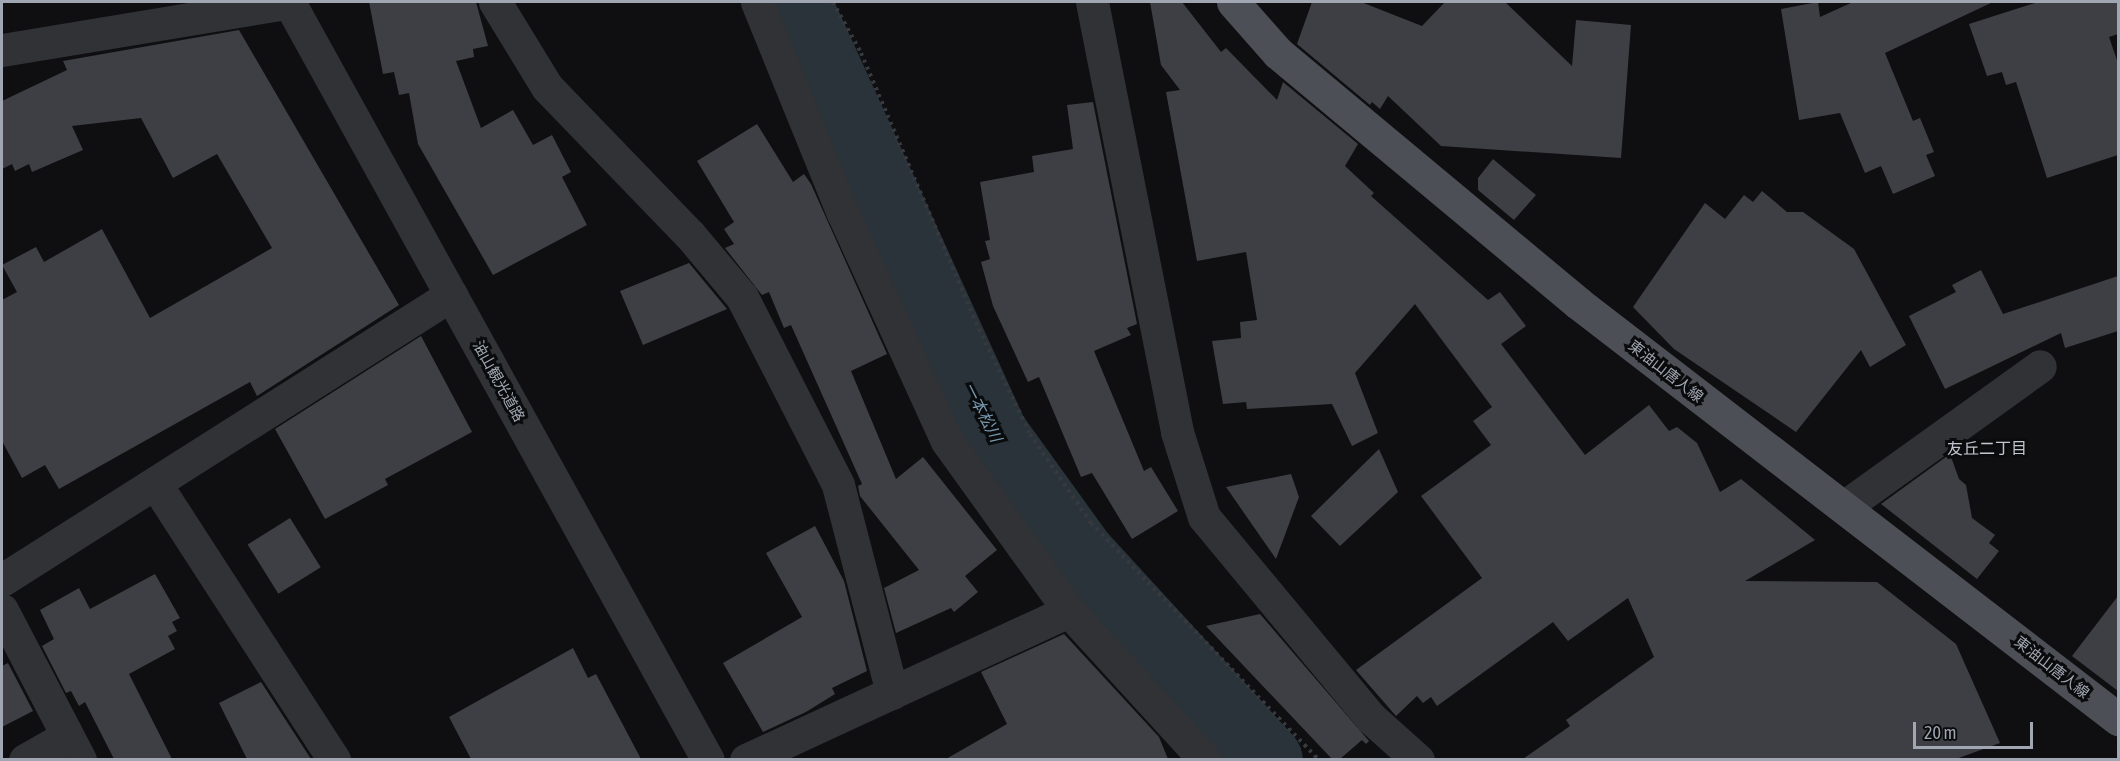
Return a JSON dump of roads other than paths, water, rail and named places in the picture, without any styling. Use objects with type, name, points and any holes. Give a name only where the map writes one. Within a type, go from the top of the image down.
[{"type":"main road","name":"東油山唐人線","points":[[1233,2],[1278,53],[1578,303],[2118,718]]},
{"type":"street","points":[[2,50],[290,2]]},
{"type":"street","name":"油山観光道路","points":[[290,2],[708,759]]},
{"type":"street","points":[[495,2],[547,87],[690,235],[741,297],[838,485],[892,693]]},
{"type":"street","points":[[758,2],[842,211],[947,441],[1069,611],[1205,759]]},
{"type":"street","points":[[1092,2],[1177,432],[1204,517],[1371,718],[1418,759]]},
{"type":"street","points":[[2,580],[451,295]]},
{"type":"street","points":[[1844,507],[2040,366]]},
{"type":"street","points":[[155,483],[334,759]]},
{"type":"street","points":[[2,610],[73,748],[26,759]]},
{"type":"street","points":[[746,759],[1069,611]]},
{"type":"waterway","name":"一本松川","points":[[795,2],[991,433],[1079,555],[1267,760]]},
{"type":"district","name":"友丘二丁目","points":[[1987,448]]}]
